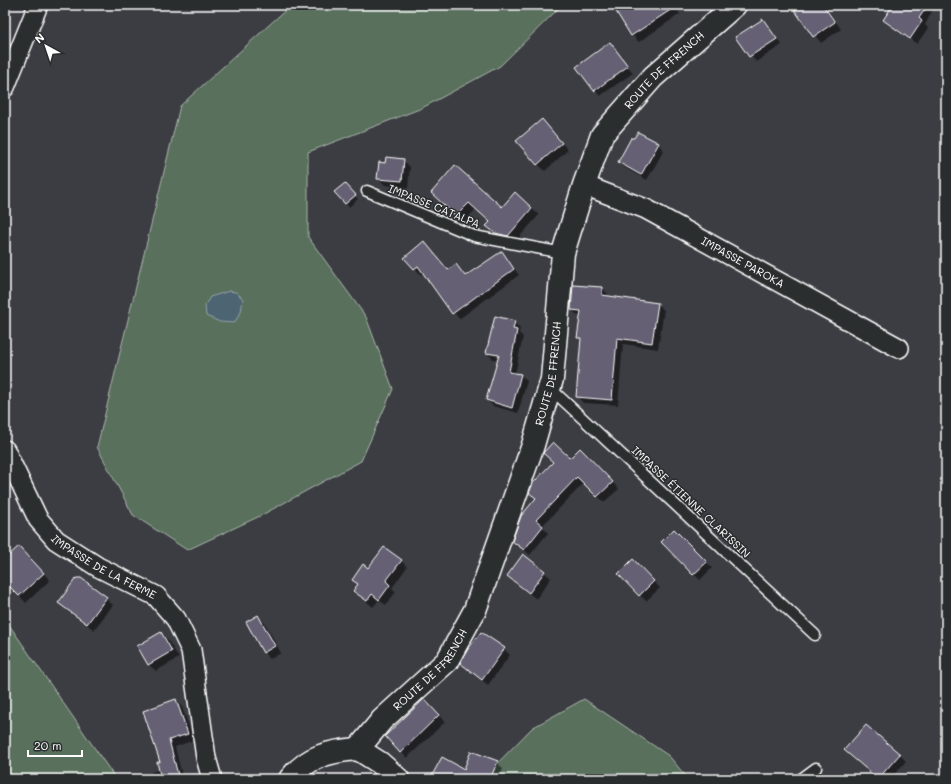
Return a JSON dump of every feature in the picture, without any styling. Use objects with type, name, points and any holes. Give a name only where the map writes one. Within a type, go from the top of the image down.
[{"type":"main road","name":"ROUTE DE FFRENCH","points":[[358,749],[382,720],[447,661],[475,610],[533,445],[550,388],[563,253],[584,185],[602,135],[653,78],[735,5]]},
{"type":"main road","points":[[290,779],[319,755],[337,750],[358,749],[380,763],[398,779]]},
{"type":"street","points":[[5,87],[38,5]]},
{"type":"street","name":"IMPASSE PAROKA","points":[[584,185],[646,209],[899,348]]},
{"type":"street","name":"IMPASSE DE LA FERME","points":[[5,450],[38,519],[56,540],[98,566],[156,596],[176,619],[191,650],[206,758],[212,779]]},
{"type":"lane","name":"IMPASSE CATALPA","points":[[367,191],[474,236],[563,253]]},
{"type":"lane","name":"IMPASSE ÉTIENNE CLARISSIN","points":[[550,388],[815,635]]},
{"type":"lane","points":[[800,779],[816,768]]},
{"type":"green space","points":[[291,5],[562,5],[500,66],[422,108],[308,152],[308,237],[366,317],[393,389],[361,461],[260,516],[187,550],[133,515],[97,447],[180,106]]},
{"type":"green space","points":[[5,619],[14,632],[116,779],[5,779]]},
{"type":"green space","points":[[584,699],[669,756],[688,779],[482,779],[532,728]]},
{"type":"water","points":[[229,291],[236,292],[243,299],[241,312],[234,323],[220,322],[206,316],[205,305],[210,297]]},
{"type":"building","points":[[612,5],[678,5],[631,36]]},
{"type":"building","points":[[791,5],[823,5],[835,22],[813,37]]},
{"type":"building","points":[[893,5],[928,5],[919,18],[922,21],[910,39],[883,20]]},
{"type":"building","points":[[763,19],[777,39],[749,57],[735,37]]},
{"type":"building","points":[[610,42],[628,66],[594,91],[576,67]]},
{"type":"building","points":[[542,119],[562,143],[537,165],[516,141]]},
{"type":"building","points":[[638,132],[659,143],[641,175],[618,162],[631,138],[634,138]]},
{"type":"building","points":[[386,157],[404,159],[402,181],[377,179],[379,162],[385,163]]},
{"type":"building","points":[[455,165],[502,207],[515,192],[532,208],[508,236],[495,233],[486,226],[490,222],[469,203],[456,216],[431,193]]},
{"type":"building","points":[[345,183],[356,195],[345,204],[334,192]]},
{"type":"building","points":[[424,241],[448,270],[456,264],[465,276],[502,251],[514,269],[452,314],[418,266],[414,269],[404,258]]},
{"type":"building","points":[[573,285],[602,287],[602,295],[658,303],[652,343],[617,338],[612,400],[576,397],[581,338],[577,338],[581,311],[571,310]]},
{"type":"building","points":[[495,316],[515,321],[513,329],[517,330],[509,372],[521,374],[512,408],[486,400],[499,355],[486,353]]},
{"type":"building","points":[[553,442],[570,458],[580,448],[613,482],[597,497],[577,477],[536,520],[543,526],[524,550],[512,541],[521,516],[536,498],[529,493],[533,483],[553,462],[543,453]]},
{"type":"building","points":[[674,529],[707,562],[693,575],[661,542]]},
{"type":"building","points":[[19,546],[44,573],[19,596],[5,582],[5,559]]},
{"type":"building","points":[[384,547],[402,560],[386,581],[390,585],[379,600],[372,594],[367,601],[353,591],[358,584],[352,580],[363,564],[368,568]]},
{"type":"building","points":[[523,554],[545,571],[529,593],[507,576]]},
{"type":"building","points":[[633,559],[654,581],[639,596],[618,574]]},
{"type":"building","points":[[76,578],[81,578],[107,597],[87,624],[58,603]]},
{"type":"building","points":[[258,615],[275,646],[263,653],[246,622]]},
{"type":"building","points":[[161,632],[172,651],[148,665],[137,646]]},
{"type":"building","points":[[481,632],[505,648],[482,680],[460,663],[468,649]]},
{"type":"building","points":[[176,699],[188,734],[169,740],[179,779],[161,779],[157,762],[160,762],[143,711]]},
{"type":"building","points":[[424,699],[439,715],[400,753],[385,736]]},
{"type":"building","points":[[866,725],[900,754],[878,779],[844,750]]},
{"type":"building","points":[[471,751],[498,761],[490,779],[430,779],[442,757],[464,769]]}]
